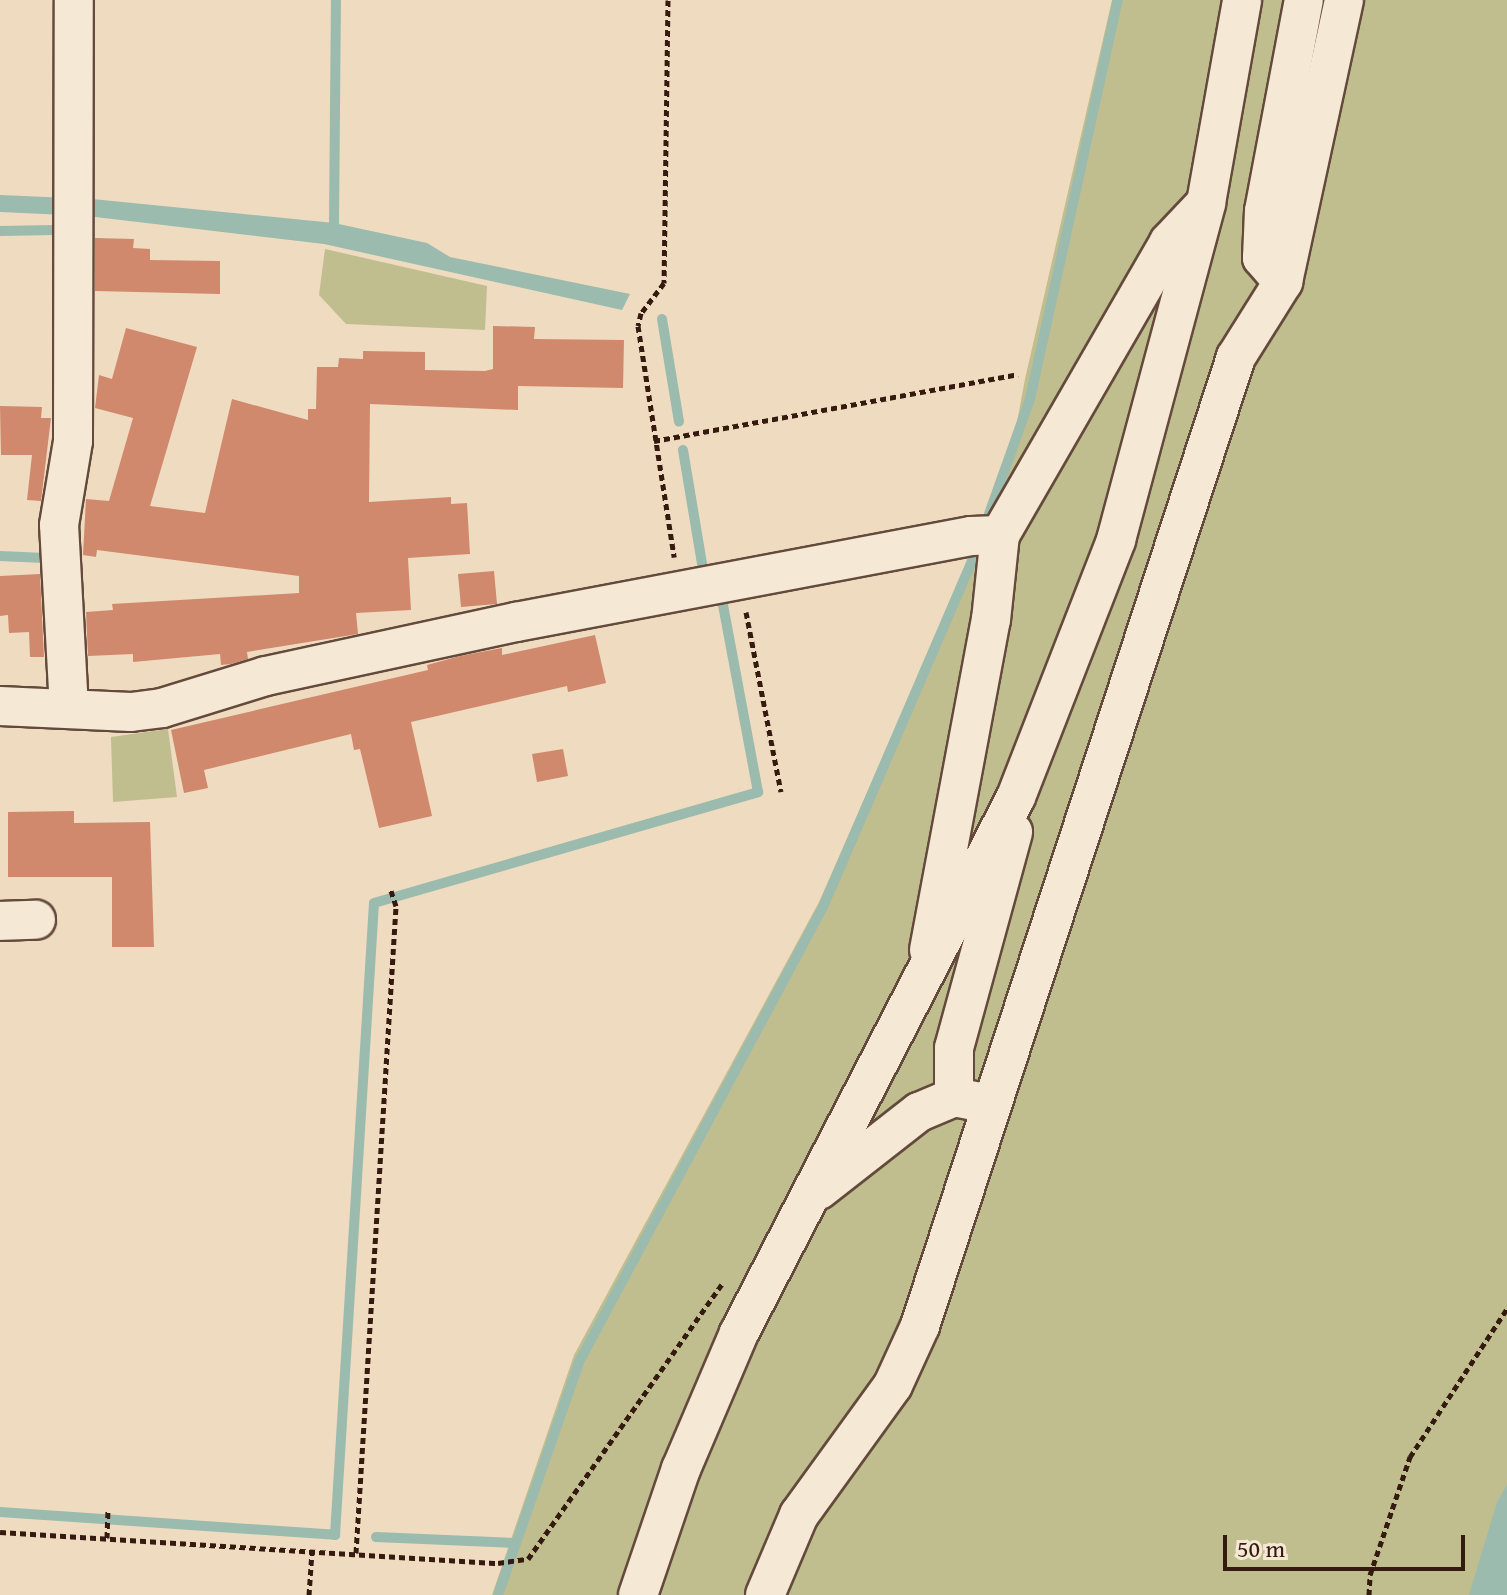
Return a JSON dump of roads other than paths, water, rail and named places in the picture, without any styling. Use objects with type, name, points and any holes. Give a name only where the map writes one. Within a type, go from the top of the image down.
[{"type":"street","points":[[69,709],[59,525],[73,441],[71,179],[74,0]]},
{"type":"street","points":[[638,1595],[692,1441],[739,1333],[1016,797],[1116,540],[1206,203],[1242,0]]},
{"type":"street","points":[[1283,282],[1262,258],[1264,211],[1304,0]]},
{"type":"street","points":[[765,1595],[799,1515],[893,1385],[920,1326],[1236,357],[1283,282],[1344,0]]},
{"type":"street","points":[[927,972],[934,906],[991,620],[1000,535],[1169,242],[1206,203]]},
{"type":"street","points":[[0,706],[162,708],[266,676],[680,589],[971,536],[1000,535]]},
{"type":"street","points":[[954,1097],[954,1048],[1011,854],[1016,797]]},
{"type":"street","points":[[808,1200],[919,1112],[954,1097],[990,1105]]},
{"type":"waterway","points":[[334,223],[336,0]]},
{"type":"waterway","points":[[989,514],[1030,399],[1118,0]]},
{"type":"waterway","points":[[0,231],[55,230]]},
{"type":"waterway","points":[[662,319],[679,422]]},
{"type":"waterway","points":[[683,450],[703,570]]},
{"type":"waterway","points":[[0,556],[44,558]]},
{"type":"waterway","points":[[498,1595],[579,1362],[823,907],[974,557]]},
{"type":"waterway","points":[[0,1512],[335,1535],[374,903],[758,792],[722,600]]},
{"type":"waterway","points":[[376,1537],[516,1543]]}]
